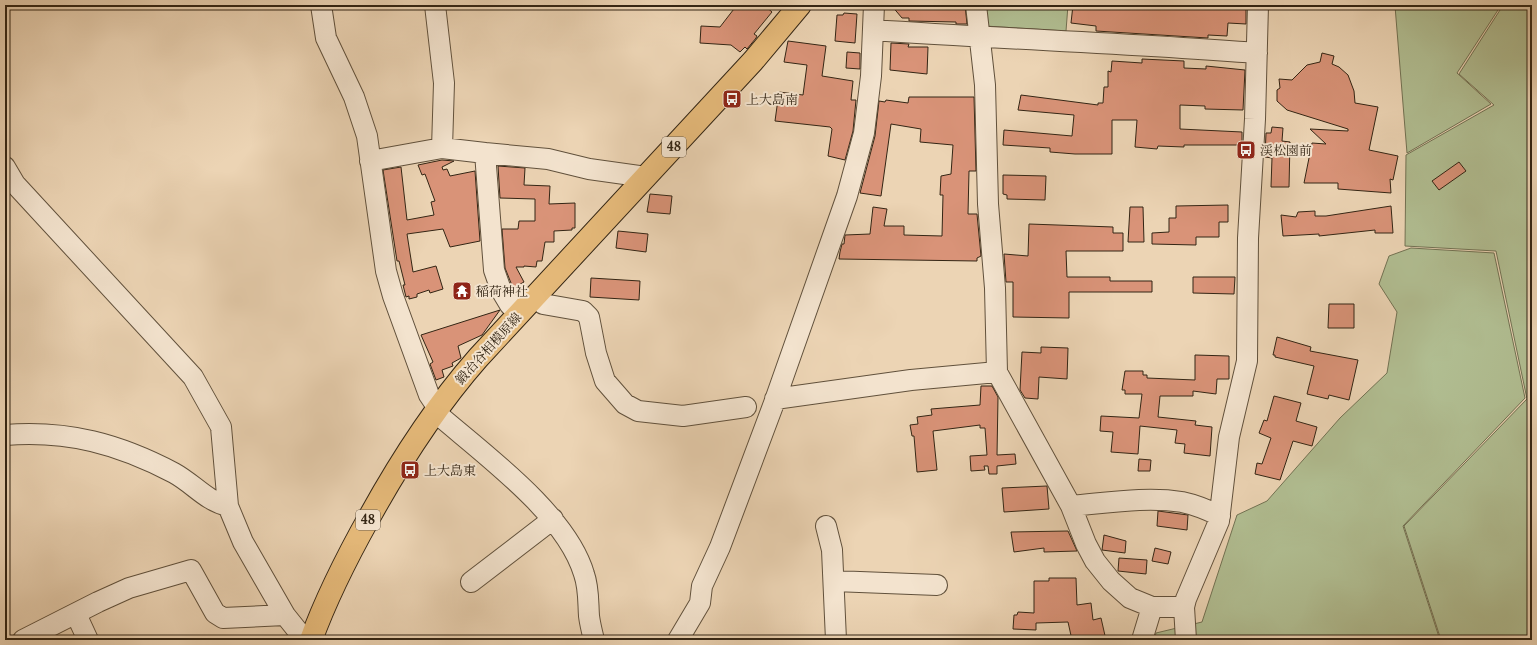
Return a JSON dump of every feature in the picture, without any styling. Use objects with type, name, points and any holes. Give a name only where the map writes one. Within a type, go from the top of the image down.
[{"type":"main road","name":"鍛冶谷相模原線","points":[[311,640],[322,607],[347,557],[393,476],[436,409],[478,358],[753,61],[800,5]]},
{"type":"street","points":[[321,5],[326,38],[362,120],[370,161],[387,277],[401,320],[429,395],[436,409],[523,489],[553,519],[571,542],[588,585],[589,618],[594,640]]},
{"type":"street","points":[[435,5],[444,83],[442,148]]},
{"type":"street","points":[[678,640],[700,603],[702,586],[717,553],[775,399],[848,196],[864,133],[871,76],[874,5]]},
{"type":"street","points":[[976,5],[985,85],[988,204],[995,288],[997,372],[1071,506],[1086,544],[1095,561],[1111,581],[1130,598],[1152,608],[1185,603]]},
{"type":"street","points":[[1186,640],[1185,603],[1219,519],[1229,437],[1247,361],[1248,238],[1258,5]]},
{"type":"street","points":[[873,30],[980,38],[1138,44],[1257,53]]},
{"type":"street","points":[[370,161],[442,148],[548,159],[589,169],[646,176]]},
{"type":"street","points":[[485,153],[494,270],[501,290],[510,305]]},
{"type":"street","points":[[5,167],[15,184],[193,377],[221,427],[228,506],[243,542],[285,615],[305,640]]},
{"type":"street","points":[[544,304],[583,311],[589,318],[596,353],[605,381],[625,404],[638,411],[683,416],[746,407]]},
{"type":"street","points":[[775,399],[911,380],[997,372]]},
{"type":"street","points":[[5,435],[55,434],[98,441],[131,453],[176,474],[215,503],[228,506]]},
{"type":"street","points":[[1071,506],[1155,500],[1182,502],[1198,506],[1219,519]]},
{"type":"street","points":[[472,582],[553,519]]},
{"type":"street","points":[[826,526],[832,550],[836,640]]},
{"type":"street","points":[[24,640],[129,588],[191,570],[216,613],[223,618],[285,615]]},
{"type":"street","points":[[834,581],[937,585]]},
{"type":"street","points":[[1142,640],[1152,608]]},
{"type":"street","points":[[76,614],[88,640]]},
{"type":"green space","points":[[982,5],[1068,5],[1066,31],[985,26]]},
{"type":"green space","points":[[1393,5],[1492,5],[1498,10],[1457,73],[1491,104],[1407,153],[1395,6]]},
{"type":"green space","points":[[1495,5],[1532,5],[1532,640],[1441,640],[1404,526],[1527,399],[1496,251],[1405,246],[1406,155],[1494,105],[1459,74],[1500,10]]},
{"type":"green space","points":[[1411,248],[1494,253],[1525,398],[1403,526],[1440,640],[1154,640],[1156,633],[1202,622],[1237,515],[1267,501],[1340,418],[1387,373],[1397,312],[1379,284],[1389,256]]},
{"type":"building","points":[[737,5],[764,5],[772,12],[754,34],[757,36],[747,49],[745,47],[740,52],[731,45],[700,43],[701,26],[720,27]]},
{"type":"building","points":[[891,5],[965,5],[967,24],[956,24],[956,22],[909,21],[909,18],[902,18]]},
{"type":"building","points":[[1073,5],[1214,5],[1246,8],[1246,24],[1228,23],[1227,36],[1208,35],[1208,38],[1096,31],[1096,26],[1071,23]]},
{"type":"building","points":[[844,13],[857,14],[855,43],[835,41],[837,15],[843,15]]},
{"type":"building","points":[[788,41],[826,46],[822,76],[853,81],[851,100],[856,100],[853,131],[845,160],[828,156],[832,129],[830,127],[775,121],[779,92],[803,95],[807,65],[784,62]]},
{"type":"building","points":[[891,43],[909,44],[908,47],[928,47],[927,74],[890,70]]},
{"type":"building","points":[[847,52],[860,53],[860,69],[846,68]]},
{"type":"building","points":[[1322,53],[1334,56],[1332,64],[1339,67],[1348,75],[1354,91],[1355,103],[1378,107],[1369,150],[1398,156],[1393,180],[1390,179],[1391,193],[1338,189],[1338,183],[1304,183],[1312,143],[1326,144],[1310,129],[1348,131],[1348,129],[1287,110],[1277,101],[1277,90],[1280,88],[1279,79],[1292,80],[1307,65],[1320,62]]},
{"type":"building","points":[[1142,59],[1184,61],[1184,68],[1206,69],[1206,66],[1245,70],[1243,110],[1205,109],[1205,106],[1180,105],[1180,129],[1242,132],[1242,145],[1184,145],[1184,147],[1158,146],[1157,149],[1135,147],[1137,120],[1112,120],[1112,154],[1050,152],[1050,148],[1003,145],[1004,130],[1072,136],[1074,115],[1018,110],[1021,95],[1098,105],[1098,103],[1103,103],[1104,87],[1108,87],[1108,71],[1111,72],[1112,61],[1142,63]]},
{"type":"building","points":[[909,97],[974,97],[976,171],[969,171],[968,214],[977,214],[981,256],[977,258],[977,261],[839,259],[842,244],[844,244],[845,235],[870,234],[873,207],[887,209],[884,226],[904,226],[904,235],[942,236],[943,195],[940,195],[941,176],[951,174],[953,145],[920,142],[921,129],[891,124],[881,196],[860,193],[875,136],[879,101],[885,102],[886,100],[908,103]]},
{"type":"building","points":[[1272,127],[1283,128],[1282,141],[1290,142],[1289,187],[1271,187],[1272,158],[1265,157],[1266,133],[1271,133]]},
{"type":"building","points":[[442,160],[454,161],[442,167],[443,170],[447,169],[450,176],[475,171],[480,241],[450,247],[443,229],[407,234],[413,272],[436,266],[443,289],[430,293],[429,290],[417,294],[417,297],[409,299],[409,296],[406,297],[403,285],[405,285],[399,261],[397,261],[383,170],[401,167],[407,220],[434,215],[431,202],[435,201],[425,174],[422,175],[418,165]]},
{"type":"building","points":[[1459,162],[1466,171],[1439,190],[1432,181]]},
{"type":"building","points":[[498,166],[525,168],[524,185],[550,186],[549,204],[575,203],[575,228],[572,228],[572,230],[554,231],[554,242],[545,242],[542,261],[537,261],[536,267],[516,267],[524,282],[513,288],[505,268],[502,229],[518,229],[519,221],[535,221],[535,199],[500,198]]},
{"type":"building","points":[[1003,175],[1046,176],[1045,200],[1007,199],[1007,195],[1003,194]]},
{"type":"building","points":[[650,194],[672,196],[670,214],[647,212]]},
{"type":"building","points":[[1228,205],[1228,222],[1219,222],[1219,237],[1196,237],[1196,245],[1152,244],[1152,233],[1169,232],[1169,218],[1176,218],[1176,206]]},
{"type":"building","points":[[1391,206],[1393,233],[1375,233],[1375,230],[1319,236],[1319,234],[1283,236],[1281,215],[1296,217],[1298,212],[1315,211],[1315,216],[1326,216]]},
{"type":"building","points":[[1130,207],[1143,207],[1144,242],[1128,242]]},
{"type":"building","points":[[1029,224],[1113,227],[1113,233],[1123,233],[1123,251],[1066,251],[1067,277],[1110,277],[1110,281],[1152,281],[1152,292],[1069,292],[1069,318],[1013,317],[1013,282],[1006,282],[1004,254],[1028,256]]},
{"type":"building","points":[[618,231],[648,234],[646,252],[616,248]]},
{"type":"building","points":[[1193,277],[1235,277],[1234,294],[1193,293]]},
{"type":"building","points":[[591,278],[640,281],[639,300],[590,297]]},
{"type":"building","points":[[1329,304],[1354,304],[1354,328],[1328,328]]},
{"type":"building","points":[[500,310],[482,335],[458,346],[461,358],[452,363],[453,366],[442,370],[444,377],[436,380],[430,364],[433,362],[421,335]]},
{"type":"building","points":[[1277,337],[1311,347],[1310,351],[1358,360],[1349,400],[1329,395],[1328,399],[1307,394],[1314,366],[1275,357],[1275,355],[1273,355]]},
{"type":"building","points":[[1041,347],[1068,348],[1067,379],[1039,377],[1038,399],[1025,398],[1020,390],[1022,352],[1041,353]]},
{"type":"building","points":[[1195,355],[1229,356],[1229,379],[1217,379],[1216,394],[1193,391],[1193,396],[1160,396],[1158,417],[1196,421],[1195,425],[1212,427],[1210,456],[1184,453],[1185,444],[1175,443],[1177,430],[1140,426],[1138,454],[1111,452],[1113,432],[1100,431],[1101,416],[1139,418],[1142,394],[1125,394],[1125,390],[1122,390],[1125,371],[1143,371],[1143,375],[1147,375],[1147,378],[1195,380]]},
{"type":"building","points":[[981,386],[992,386],[998,397],[997,455],[1015,454],[1016,464],[997,466],[997,474],[989,474],[988,466],[984,466],[985,470],[971,471],[970,456],[987,455],[985,428],[980,428],[980,425],[933,431],[937,470],[917,472],[914,436],[912,436],[910,425],[918,424],[917,417],[932,415],[931,409],[980,405]]},
{"type":"building","points":[[1274,396],[1301,403],[1296,421],[1317,427],[1312,446],[1293,441],[1280,480],[1255,474],[1257,463],[1262,464],[1271,438],[1259,433],[1264,420],[1267,421]]},
{"type":"building","points":[[1139,459],[1151,460],[1150,471],[1138,471]]},
{"type":"building","points":[[1047,486],[1049,509],[1004,512],[1002,488]]},
{"type":"building","points":[[1158,511],[1188,515],[1187,530],[1157,526]]},
{"type":"building","points":[[1068,531],[1077,551],[1044,552],[1044,548],[1014,552],[1011,532]]},
{"type":"building","points":[[1104,535],[1126,541],[1125,553],[1102,550]]},
{"type":"building","points":[[1155,548],[1171,552],[1168,564],[1152,561]]},
{"type":"building","points":[[1119,558],[1147,560],[1146,574],[1118,571]]},
{"type":"building","points":[[1049,578],[1076,578],[1077,605],[1091,603],[1093,620],[1101,618],[1106,640],[1072,640],[1068,622],[1036,623],[1036,630],[1013,629],[1014,615],[1017,615],[1018,612],[1034,613],[1034,581],[1049,581]]},
{"type":"place","name":"上大島南","points":[[732,99]]},
{"type":"place","name":"渓松園前","points":[[1246,150]]},
{"type":"place","name":"稲荷神社","points":[[462,291]]},
{"type":"place","name":"上大島東","points":[[410,470]]}]
